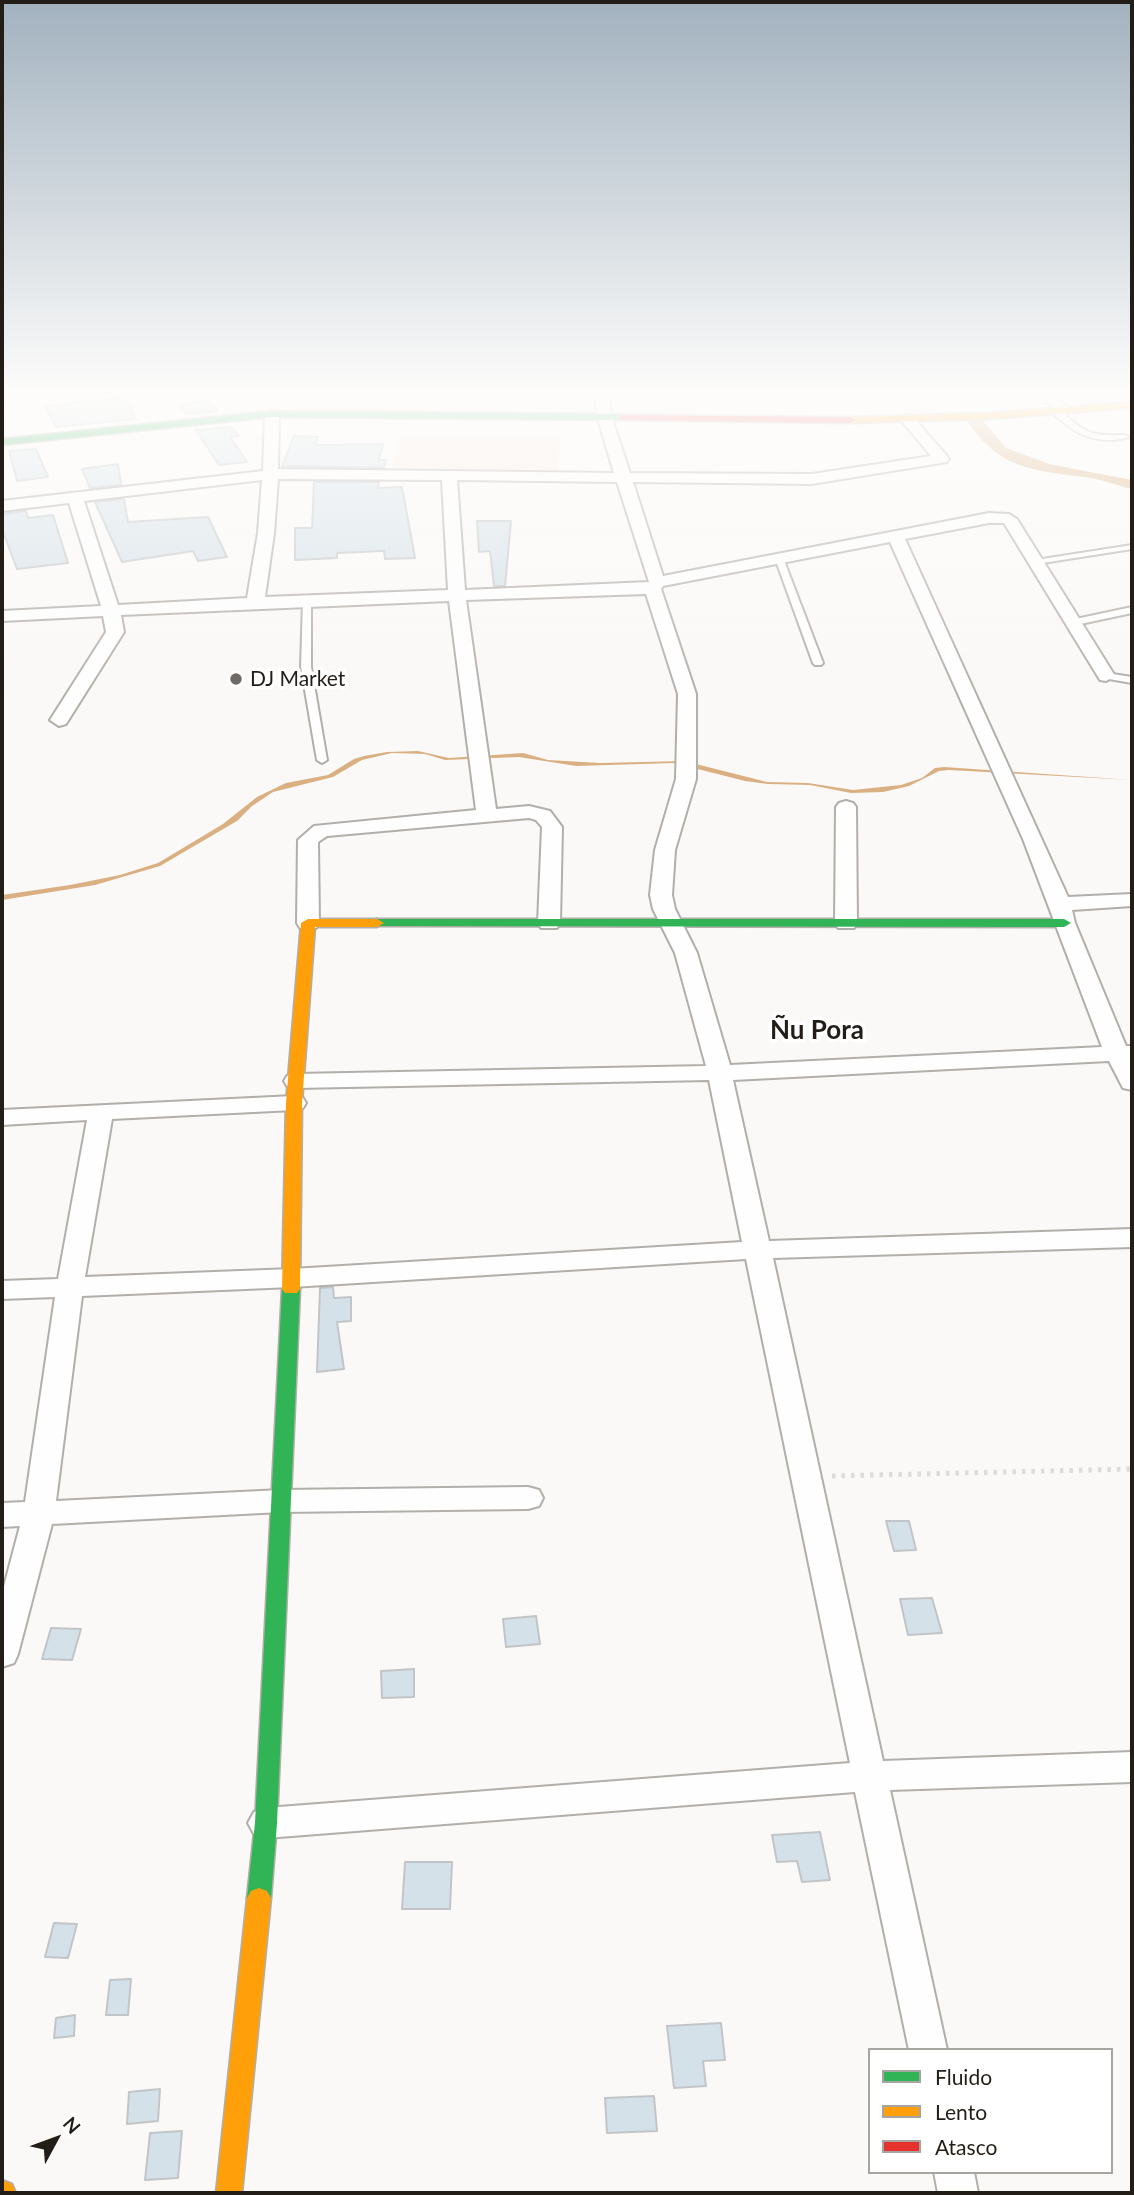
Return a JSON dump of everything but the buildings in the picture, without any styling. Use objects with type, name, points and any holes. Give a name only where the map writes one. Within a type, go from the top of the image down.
[{"type":"street","points":[[2,506],[112,493]]},
{"type":"street","points":[[255,603],[263,569],[270,493]]},
{"type":"street","points":[[450,493],[457,597],[487,815]]},
{"type":"street","points":[[629,493],[687,694],[686,779],[665,850],[661,895],[670,923],[686,953],[714,1046],[928,2048]]},
{"type":"street","points":[[59,720],[115,632],[111,610],[75,498]]},
{"type":"street","points":[[2,616],[655,586],[779,558],[989,518],[1003,518],[1009,519],[1106,676]]},
{"type":"street","points":[[895,536],[1033,839],[1062,913],[1125,1054],[1132,1083]]},
{"type":"street","points":[[846,807],[846,923]]},
{"type":"street","points":[[229,2193],[266,1823],[292,1278],[295,1092],[308,923],[308,840],[312,834],[321,830],[529,811],[543,815],[552,827],[549,922]]},
{"type":"street","points":[[308,923],[846,923],[1062,913],[1132,900]]},
{"type":"street","points":[[2,1117],[101,1111],[295,1092],[1125,1054]]},
{"type":"street","points":[[2,1654],[40,1513],[70,1286],[101,1111]]},
{"type":"street","points":[[2,1290],[292,1278],[757,1250],[1132,1238]]},
{"type":"street","points":[[2,1515],[281,1501],[528,1498]]},
{"type":"street","points":[[266,1823],[869,1776],[1132,1767]]},
{"type":"street","points":[[954,2174],[958,2193]]},
{"type":"lane","points":[[1035,562],[1132,547]]},
{"type":"lane","points":[[779,558],[818,663]]},
{"type":"lane","points":[[307,600],[306,667],[322,760]]},
{"type":"lane","points":[[1071,623],[1132,610]]},
{"type":"lane","points":[[1106,676],[1132,680]]},
{"type":"path","points":[[804,1477],[1132,1469]]},
{"type":"shaded area","points":[[418,751],[449,758],[523,753],[548,760],[600,763],[684,761],[767,782],[808,783],[853,790],[901,785],[922,778],[935,768],[944,767],[1132,780],[949,770],[939,771],[909,786],[883,792],[851,793],[810,785],[745,781],[674,763],[576,766],[519,757],[445,760],[425,754],[392,753],[362,760],[333,777],[273,792],[252,806],[237,821],[160,866],[95,885],[2,900],[2,895],[120,875],[158,863],[223,824],[257,797],[286,783],[328,775],[364,756],[387,752]]},
{"type":"traffic: fast","points":[[377,923],[1064,923]]},
{"type":"traffic: fast","points":[[259,1898],[266,1823],[291,1289]]},
{"type":"traffic: slow","points":[[291,1289],[294,1103],[308,923],[377,923]]},
{"type":"traffic: slow","points":[[229,2193],[259,1898]]},
{"type":"place","name":"DJ Market","points":[[236,679]]},
{"type":"district","name":"Ñu Pora","points":[[817,1031]]}]
